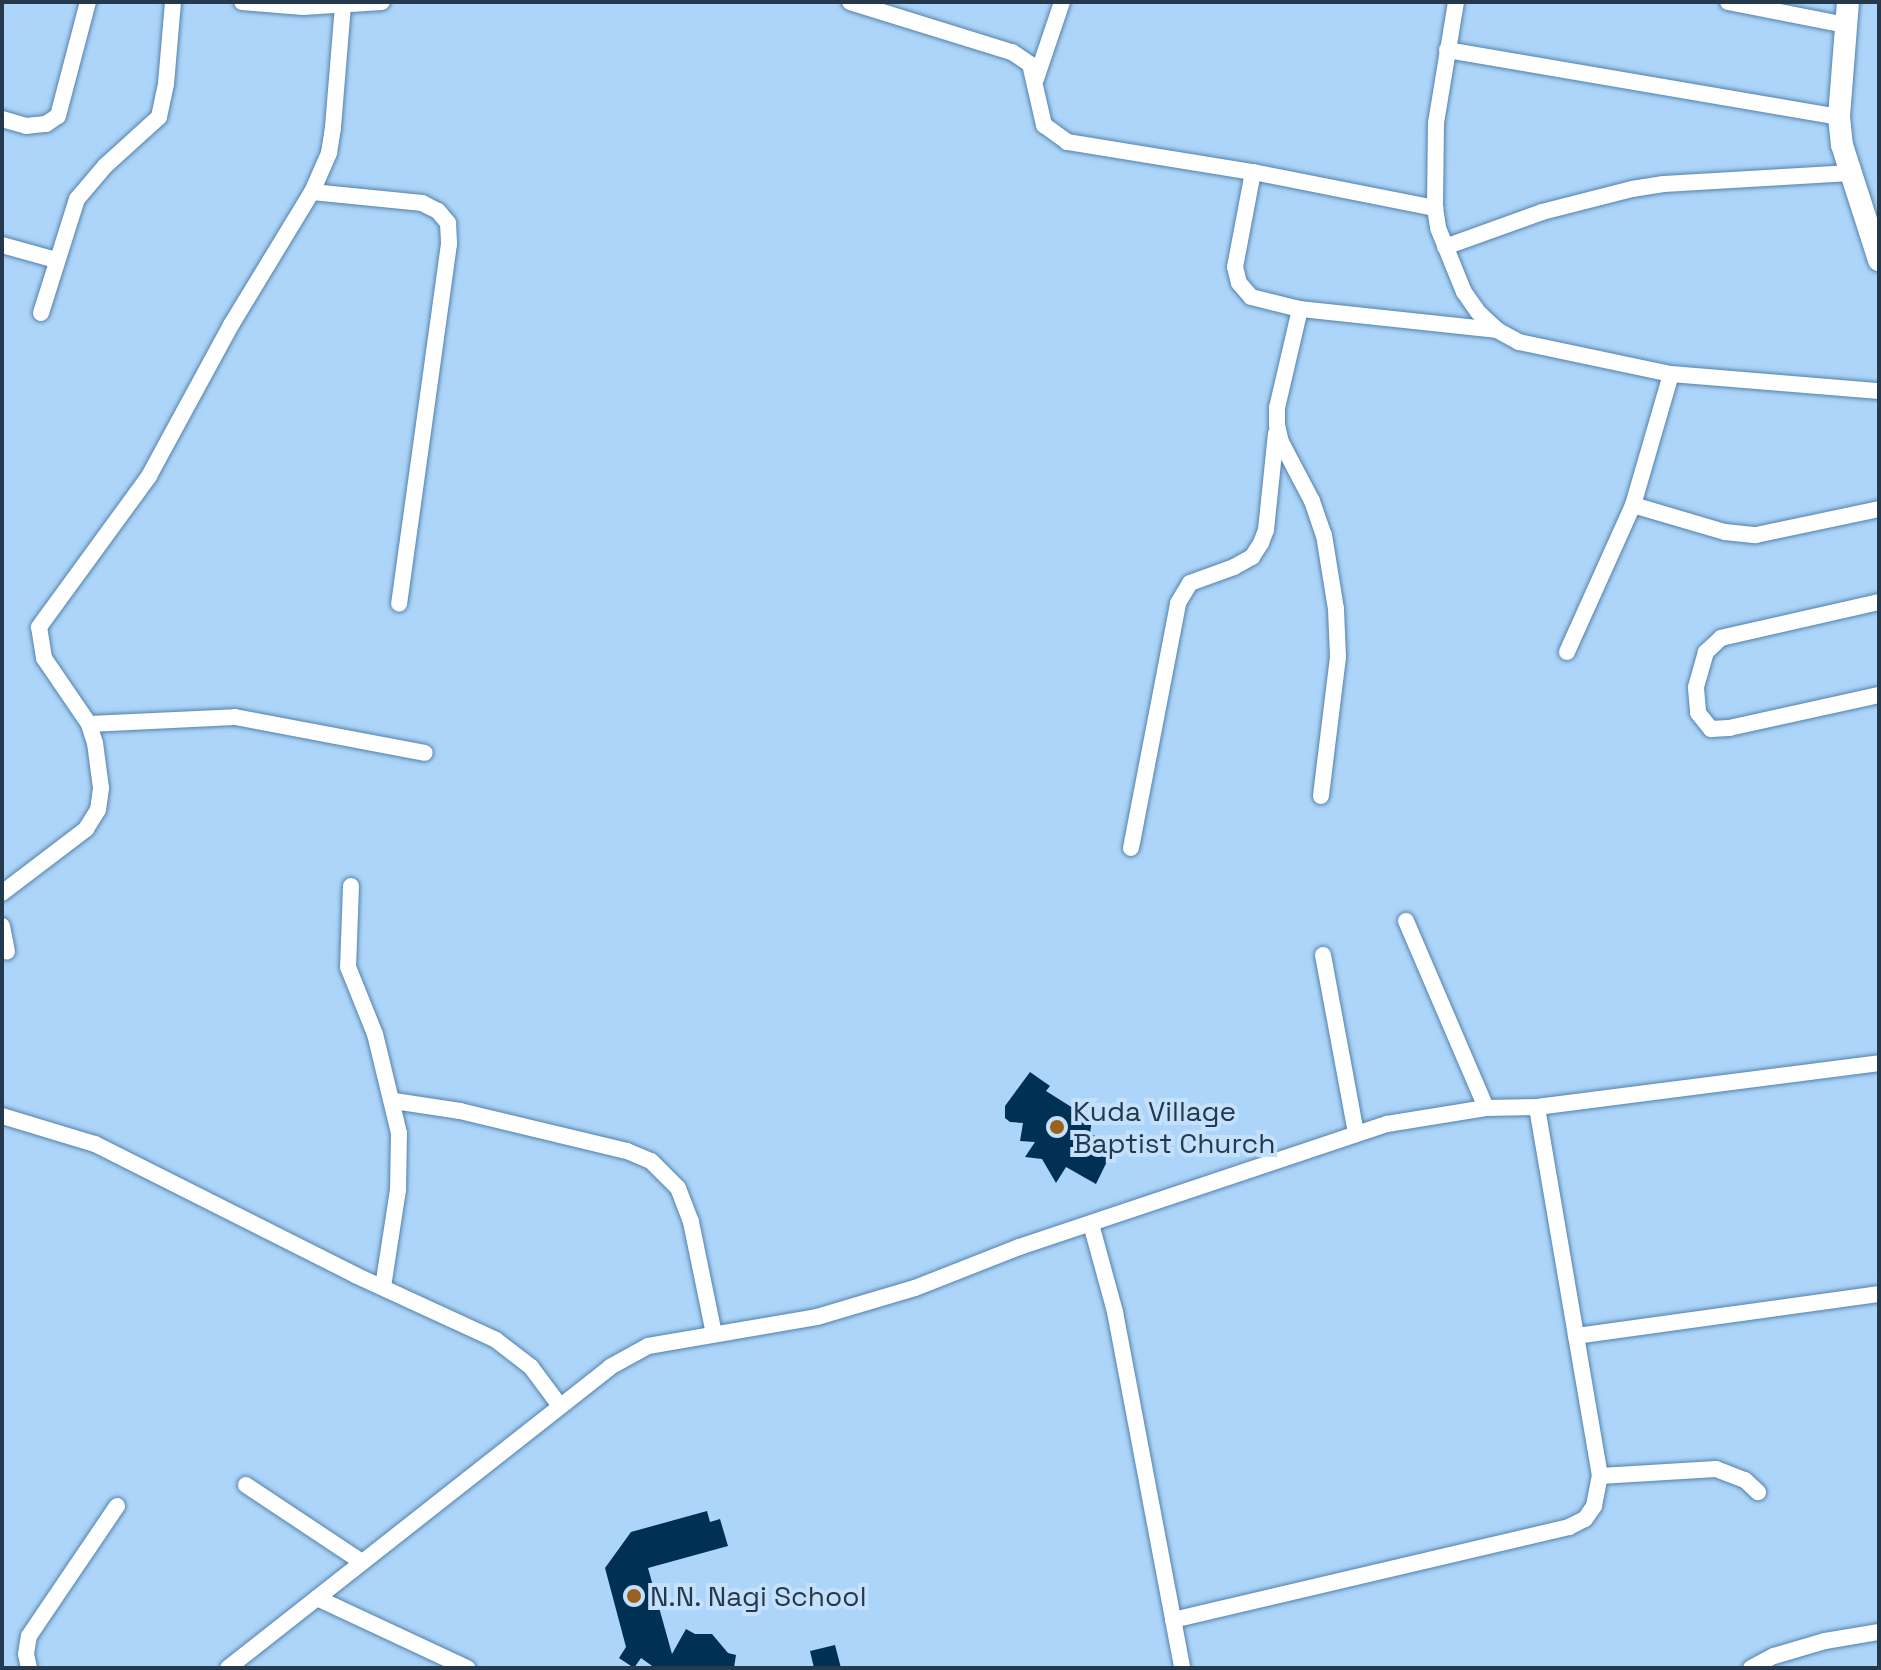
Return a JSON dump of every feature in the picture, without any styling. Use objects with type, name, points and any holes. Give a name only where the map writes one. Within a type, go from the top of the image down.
[{"type":"main road","points":[[1848,2],[1839,117],[1851,173],[1879,260]]},
{"type":"street","points":[[2,119],[26,126],[46,124],[58,116],[88,2]]},
{"type":"street","points":[[41,313],[77,199],[105,166],[159,117],[166,84],[173,2]]},
{"type":"street","points":[[242,2],[276,7],[382,2]]},
{"type":"street","points":[[850,2],[1012,52],[1030,64],[1036,79],[1044,125],[1067,142],[1253,172],[1435,208]]},
{"type":"street","points":[[1036,79],[1062,2]]},
{"type":"street","points":[[1456,2],[1436,123],[1435,208],[1445,247],[1464,292],[1478,312],[1497,330],[1519,342],[1671,374],[1879,391]]},
{"type":"street","points":[[1728,2],[1845,25]]},
{"type":"street","points":[[2,893],[33,867],[76,839],[98,810],[101,788],[89,724],[44,658],[39,627],[149,476],[231,325],[312,192],[329,153],[343,6]]},
{"type":"street","points":[[1447,50],[1839,117]]},
{"type":"street","points":[[1253,172],[1235,267],[1239,283],[1251,297],[1300,309],[1497,330]]},
{"type":"street","points":[[1445,247],[1542,212],[1632,189],[1664,184],[1851,173]]},
{"type":"street","points":[[312,192],[422,203],[438,211],[448,223],[449,244],[399,604]]},
{"type":"street","points":[[2,245],[56,260]]},
{"type":"street","points":[[1131,848],[1178,603],[1190,583],[1252,557],[1266,530],[1277,408],[1300,309]]},
{"type":"street","points":[[1567,652],[1633,505],[1671,374]]},
{"type":"street","points":[[1277,425],[1281,442],[1309,493],[1324,535],[1336,609],[1338,657],[1321,796]]},
{"type":"street","points":[[1633,505],[1725,532],[1756,535],[1879,509]]},
{"type":"street","points":[[1879,602],[1721,638],[1706,652],[1696,688],[1698,713],[1711,729],[1729,728],[1879,695]]},
{"type":"street","points":[[89,724],[235,717],[425,753]]},
{"type":"street","points":[[351,886],[348,967],[375,1034],[394,1101],[399,1133],[398,1190],[383,1287]]},
{"type":"street","points":[[1406,921],[1486,1108]]},
{"type":"street","points":[[2,926],[7,952]]},
{"type":"street","points":[[1323,955],[1356,1133]]},
{"type":"street","points":[[228,1668],[610,1367],[637,1351],[675,1339],[817,1317],[930,1283],[1019,1247],[1387,1124],[1486,1108],[1537,1107],[1879,1063]]},
{"type":"street","points":[[394,1101],[475,1115],[627,1151],[651,1161],[678,1188],[691,1222],[714,1334]]},
{"type":"street","points":[[1173,1620],[1569,1527],[1585,1519],[1594,1506],[1600,1476],[1537,1107]]},
{"type":"street","points":[[2,1116],[95,1144],[512,1350],[531,1367],[560,1406]]},
{"type":"street","points":[[1091,1224],[1115,1312],[1182,1668]]},
{"type":"street","points":[[1576,1336],[1879,1294]]},
{"type":"street","points":[[1600,1476],[1716,1469],[1745,1480],[1758,1492]]},
{"type":"street","points":[[246,1485],[362,1562]]},
{"type":"street","points":[[29,1668],[26,1654],[29,1636],[117,1506]]},
{"type":"street","points":[[317,1598],[467,1668]]},
{"type":"street","points":[[1751,1668],[1774,1656],[1825,1641],[1879,1632]]},
{"type":"building","name":"Kuda Village Baptist Church","points":[[1030,1072],[1050,1086],[1046,1091],[1092,1120],[1090,1133],[1114,1147],[1096,1184],[1066,1167],[1056,1183],[1042,1159],[1025,1157],[1035,1142],[1020,1141],[1023,1123],[1010,1122],[1005,1118],[1005,1106]]},
{"type":"building","name":"N.N. Nagi School","points":[[707,1511],[710,1522],[720,1519],[728,1546],[648,1568],[672,1654],[686,1629],[695,1634],[712,1634],[728,1653],[736,1655],[734,1668],[655,1668],[641,1658],[634,1668],[619,1658],[626,1647],[605,1568],[631,1532]]},
{"type":"building","name":"N.N. Nagi School","points":[[835,1645],[841,1668],[814,1668],[810,1651]]},
{"type":"place","name":"Kuda Village Baptist Church","points":[[1057,1127]]},
{"type":"place","name":"N.N. Nagi School","points":[[634,1596]]}]
